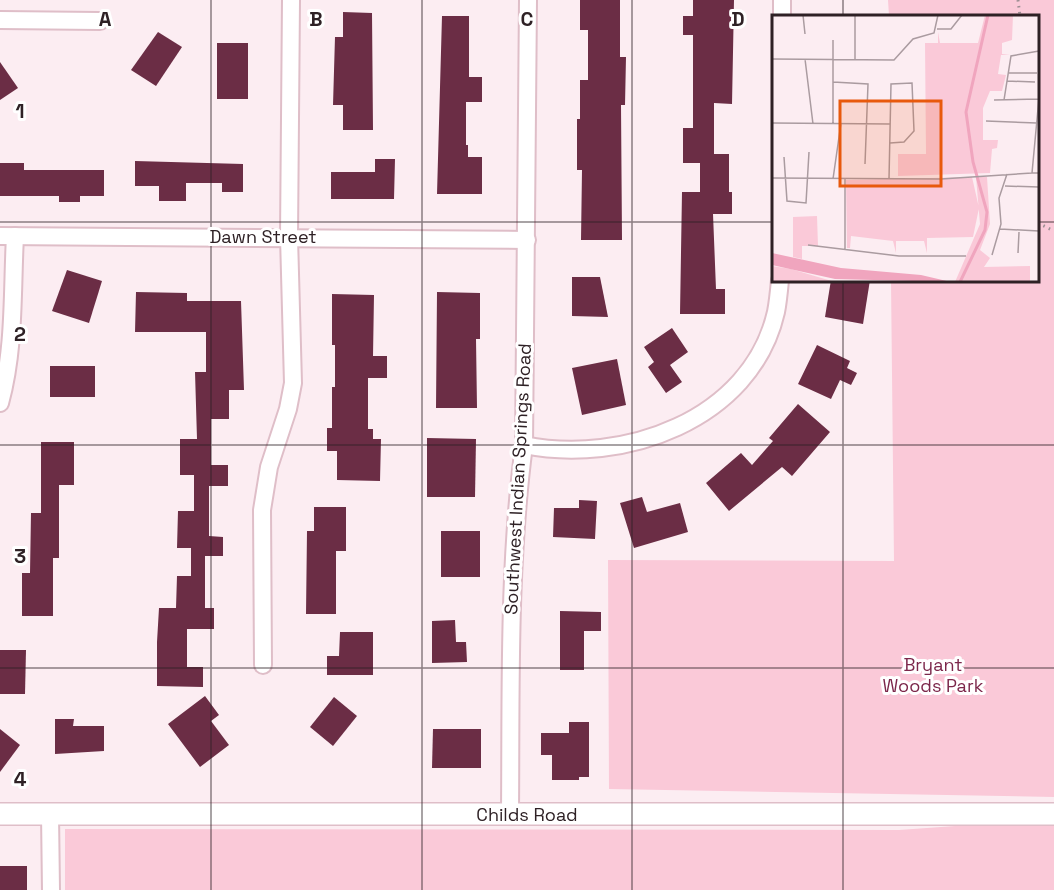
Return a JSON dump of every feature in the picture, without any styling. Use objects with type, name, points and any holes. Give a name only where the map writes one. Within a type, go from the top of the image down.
[{"type":"street","points":[[263,665],[262,510],[269,467],[288,409],[293,383],[289,237],[291,0]]},
{"type":"street","name":"Southwest Indian Springs Road","points":[[510,815],[511,584],[516,505],[524,445],[528,0]]},
{"type":"street","points":[[0,20],[100,21]]},
{"type":"street","points":[[0,403],[6,381],[10,344],[7,236]]},
{"type":"street","name":"Dawn Street","points":[[7,236],[527,240]]},
{"type":"street","points":[[524,445],[564,451],[610,449],[668,432],[699,416],[727,393],[753,362],[776,314],[780,282]]},
{"type":"street","name":"Childs Road","points":[[0,814],[1054,814]]},
{"type":"street","points":[[50,814],[51,890]]},
{"type":"path","points":[[1018,0],[1020,15]]},
{"type":"path","points":[[1039,224],[1054,231]]},
{"type":"green space","name":"Bryant Woods Park","points":[[888,0],[1054,0],[1054,797],[609,789],[608,560],[894,561],[891,282],[1039,282],[1039,15],[889,15]]},
{"type":"green space","points":[[1054,819],[1054,890],[65,890],[65,829],[899,830]]},
{"type":"building","points":[[580,0],[620,0],[620,57],[626,57],[625,105],[621,105],[622,240],[581,240],[582,170],[577,170],[577,119],[580,119],[580,80],[588,80],[588,30],[580,30]]},
{"type":"building","points":[[693,0],[734,0],[732,104],[714,103],[714,154],[729,154],[729,192],[732,192],[732,214],[713,214],[716,289],[725,289],[725,314],[680,314],[682,192],[700,192],[700,163],[683,163],[683,128],[693,128],[693,35],[683,35],[683,16],[693,16]]},
{"type":"building","points":[[343,12],[372,13],[373,130],[343,130],[343,105],[333,105],[335,37],[343,37]]},
{"type":"building","points":[[442,16],[469,16],[469,77],[482,77],[482,102],[466,102],[466,145],[468,145],[468,157],[482,157],[482,194],[437,194]]},
{"type":"building","points":[[158,32],[182,47],[156,86],[131,70]]},
{"type":"building","points":[[217,43],[248,43],[248,99],[217,99]]},
{"type":"building","points":[[0,62],[18,88],[0,100]]},
{"type":"building","points":[[375,159],[395,159],[394,199],[331,199],[331,172],[375,172]]},
{"type":"building","points":[[135,161],[243,164],[243,192],[222,192],[222,183],[186,183],[186,201],[159,201],[159,186],[135,186]]},
{"type":"building","points":[[0,163],[24,163],[24,170],[104,170],[104,196],[80,196],[80,202],[59,202],[59,196],[0,196]]},
{"type":"building","points":[[67,270],[102,281],[89,323],[52,311]]},
{"type":"building","points":[[572,277],[600,277],[608,317],[572,316]]},
{"type":"building","points":[[831,282],[870,282],[863,324],[825,317]]},
{"type":"building","points":[[136,292],[187,293],[187,301],[241,301],[244,390],[229,390],[229,419],[211,419],[211,465],[228,465],[228,486],[209,486],[209,536],[223,537],[223,556],[205,556],[205,608],[214,608],[214,629],[187,629],[187,667],[203,667],[203,687],[157,686],[157,642],[159,608],[176,608],[177,576],[191,576],[191,548],[177,548],[178,511],[194,511],[194,475],[180,475],[180,439],[197,439],[195,372],[206,372],[206,332],[135,332]]},
{"type":"building","points":[[437,292],[480,293],[480,339],[476,339],[477,408],[436,408]]},
{"type":"building","points":[[332,294],[374,295],[373,356],[387,356],[387,378],[368,378],[368,429],[373,429],[373,439],[381,439],[380,481],[337,480],[337,451],[327,451],[327,428],[332,428],[332,387],[335,387]]},
{"type":"building","points":[[672,328],[688,352],[670,365],[682,382],[666,393],[648,367],[654,362],[644,347]]},
{"type":"building","points":[[817,345],[850,361],[847,368],[857,373],[851,385],[840,380],[831,399],[798,384]]},
{"type":"building","points":[[617,359],[626,405],[582,415],[572,368]]},
{"type":"building","points":[[50,366],[95,366],[95,397],[50,397]]},
{"type":"building","points":[[798,404],[830,432],[792,476],[782,467],[729,511],[706,483],[741,453],[752,465],[773,441],[769,438]]},
{"type":"building","points":[[427,438],[476,439],[475,497],[427,497]]},
{"type":"building","points":[[41,442],[74,442],[74,485],[59,485],[59,558],[53,558],[53,616],[22,616],[22,573],[30,573],[31,513],[41,513]]},
{"type":"building","points":[[642,497],[647,512],[680,503],[688,532],[634,548],[620,503]]},
{"type":"building","points":[[579,500],[597,501],[595,539],[553,537],[554,508],[579,508]]},
{"type":"building","points":[[314,507],[346,507],[346,551],[336,551],[336,614],[306,614],[307,531],[314,531]]},
{"type":"building","points":[[441,531],[480,531],[480,577],[441,577]]},
{"type":"building","points":[[560,611],[601,612],[601,631],[584,631],[584,670],[560,670]]},
{"type":"building","points":[[455,620],[456,642],[466,642],[467,662],[432,663],[432,621]]},
{"type":"building","points":[[340,632],[373,632],[373,675],[327,675],[327,656],[339,656]]},
{"type":"building","points":[[0,650],[26,650],[25,694],[0,694]]},
{"type":"building","points":[[205,696],[219,715],[211,721],[229,745],[200,767],[168,724]]},
{"type":"building","points":[[334,697],[357,716],[333,746],[310,727]]},
{"type":"building","points":[[55,719],[74,719],[73,726],[104,726],[104,751],[55,754]]},
{"type":"building","points":[[569,722],[589,722],[589,777],[579,777],[579,780],[552,780],[552,755],[541,755],[541,733],[569,733]]},
{"type":"building","points":[[0,729],[20,745],[0,772]]},
{"type":"building","points":[[433,729],[481,729],[481,768],[432,768]]},
{"type":"building","points":[[0,866],[27,866],[27,890],[0,890]]}]
